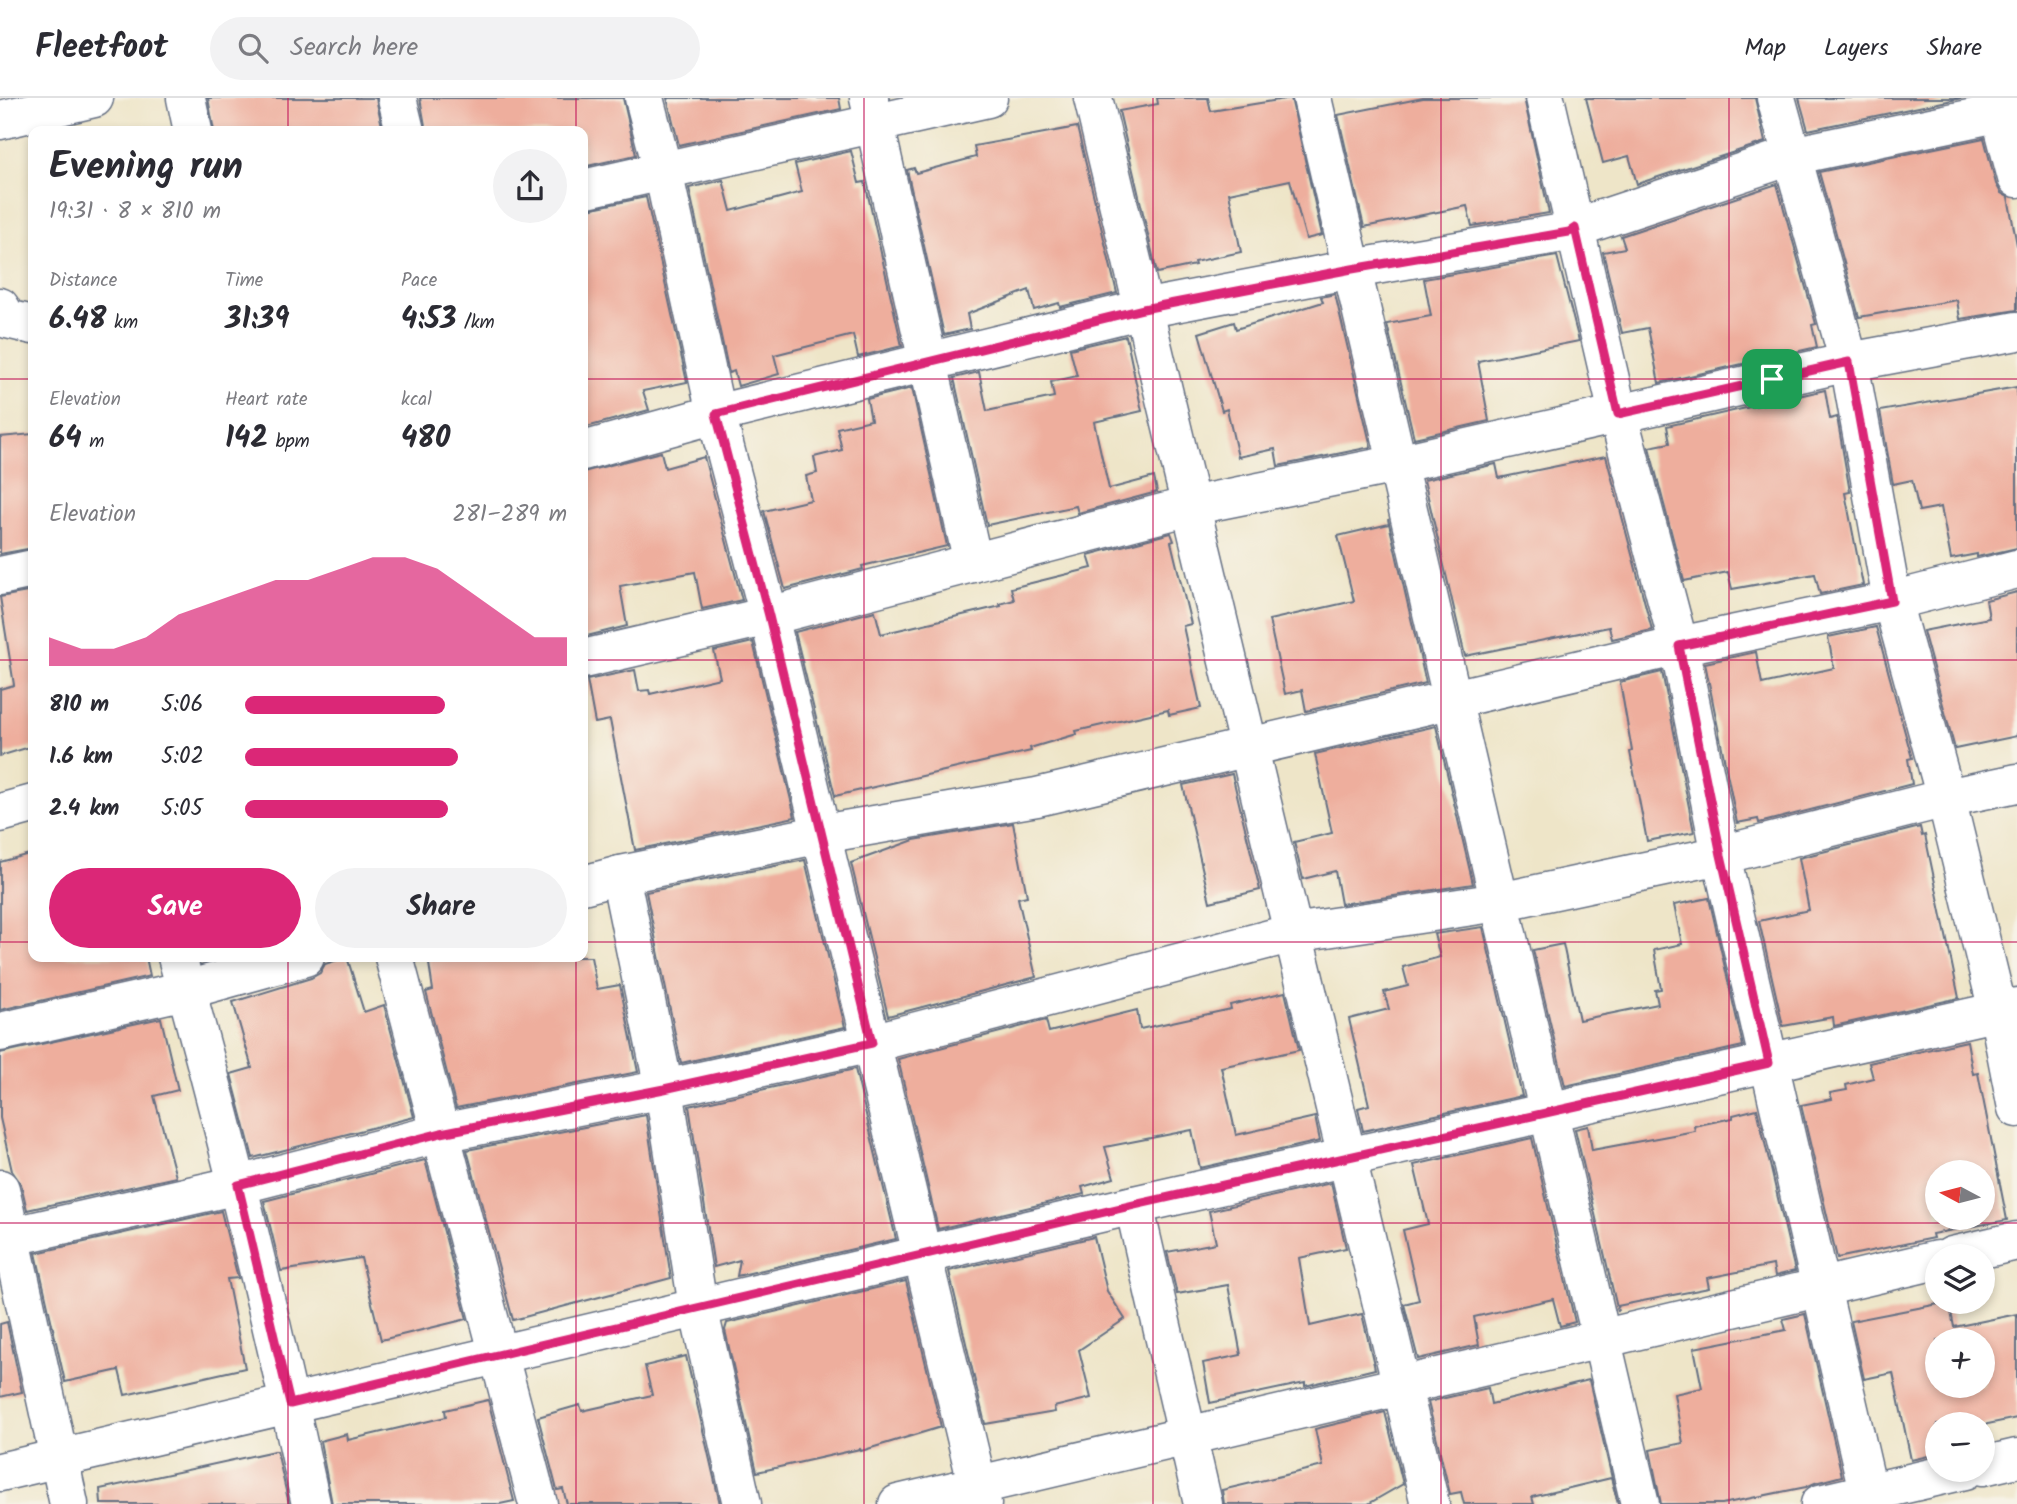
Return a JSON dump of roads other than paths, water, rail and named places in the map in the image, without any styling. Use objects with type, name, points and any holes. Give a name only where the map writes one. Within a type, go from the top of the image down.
[{"type":"street","points":[[0,120],[94,98]]},
{"type":"street","points":[[186,98],[192,126]]},
{"type":"street","points":[[397,98],[404,126]]},
{"type":"street","points":[[645,98],[716,414],[769,616],[980,1495]]},
{"type":"street","points":[[588,188],[663,171],[872,111],[988,98]]},
{"type":"street","points":[[1093,98],[1430,1504]]},
{"type":"street","points":[[1312,98],[1640,1504]]},
{"type":"street","points":[[1545,98],[1618,414],[1679,646],[1721,855],[1870,1498]]},
{"type":"street","points":[[1776,98],[1849,362],[1892,601],[2008,1009],[2017,1108]]},
{"type":"street","points":[[588,450],[716,414],[1143,309],[1352,269],[1569,232],[1791,156],[2004,106],[2017,178]]},
{"type":"street","points":[[872,111],[974,564]]},
{"type":"street","points":[[0,307],[7,319],[28,324]]},
{"type":"street","points":[[588,658],[769,616],[1190,506],[1397,464],[1849,362],[2017,331]]},
{"type":"street","points":[[588,884],[822,834],[1037,797],[1679,646],[1892,601],[2017,569]]},
{"type":"street","points":[[0,576],[28,570]]},
{"type":"street","points":[[6,1238],[238,1185],[441,1133],[664,1089],[872,1043],[1293,933],[1499,902],[1721,855],[1946,798],[2017,783]]},
{"type":"street","points":[[0,813],[28,805]]},
{"type":"street","points":[[620,875],[664,1089],[698,1307],[743,1504]]},
{"type":"street","points":[[0,1032],[182,974],[269,962]]},
{"type":"street","points":[[395,962],[538,1504]]},
{"type":"street","points":[[182,974],[238,1185],[311,1504]]},
{"type":"street","points":[[0,1472],[1134,1205],[2008,1009]]},
{"type":"street","points":[[0,1189],[6,1238],[69,1504]]},
{"type":"street","points":[[1134,1205],[1203,1504]]},
{"type":"street","points":[[1995,1246],[2017,1241]]},
{"type":"street","points":[[898,1504],[980,1495],[1187,1437],[1925,1263]]},
{"type":"street","points":[[1995,1463],[2017,1458]]},
{"type":"street","points":[[1820,1504],[1870,1498],[1925,1482]]}]
